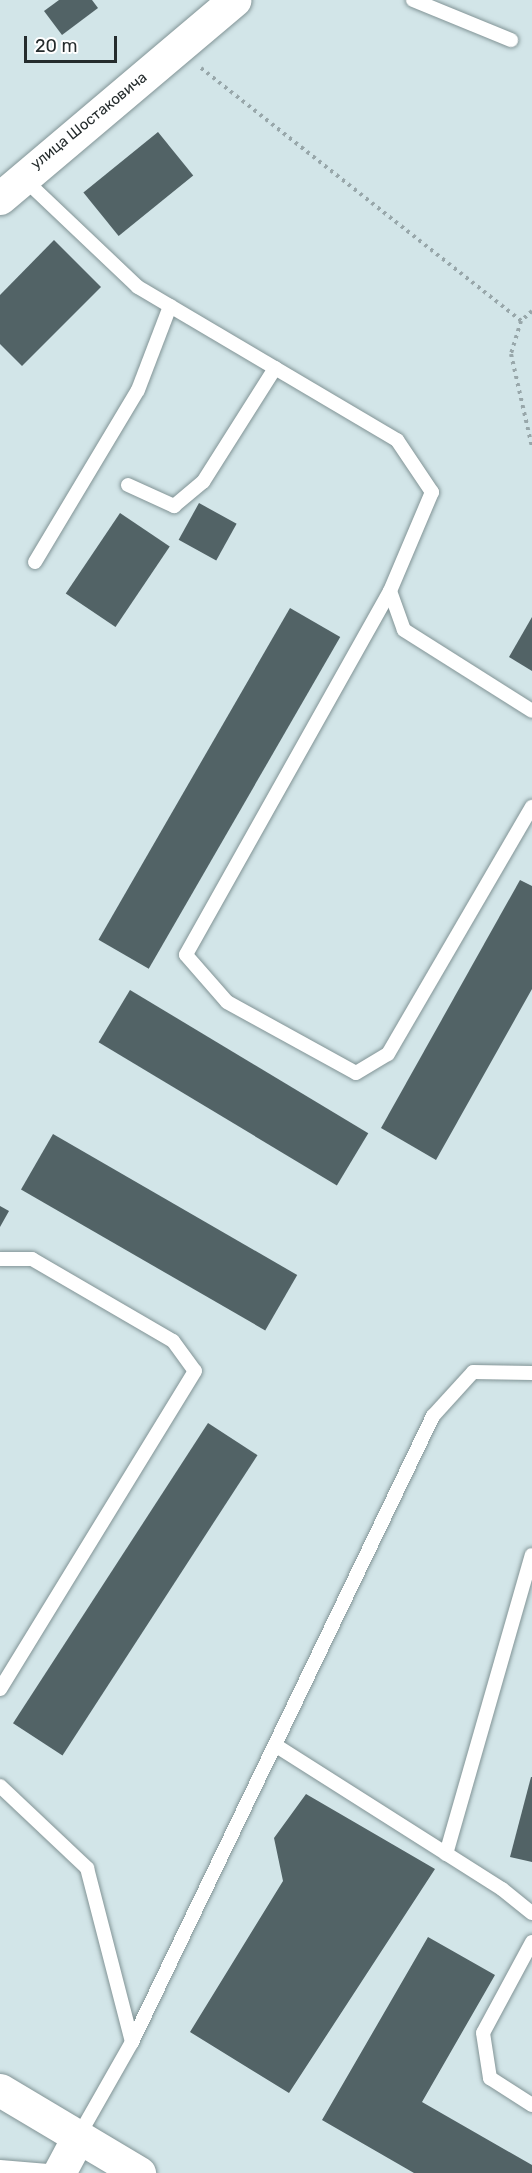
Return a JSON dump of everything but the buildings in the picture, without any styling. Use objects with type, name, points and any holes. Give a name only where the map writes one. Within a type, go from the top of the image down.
[{"type":"street","name":"улица Шостаковича","points":[[11,187],[234,0]]},
{"type":"street","points":[[0,2090],[77,2139],[139,2173]]},
{"type":"street","points":[[59,2173],[77,2139]]},
{"type":"lane","points":[[413,0],[512,40]]},
{"type":"lane","points":[[11,187],[138,287],[397,440],[432,492],[390,591],[186,955],[227,1002],[356,1073],[388,1054],[532,807]]},
{"type":"lane","points":[[35,562],[138,390],[170,306]]},
{"type":"lane","points":[[128,485],[174,506],[203,482],[275,368]]},
{"type":"lane","points":[[390,591],[404,630],[532,711]]},
{"type":"lane","points":[[0,1259],[32,1259],[173,1341],[195,1371],[0,1689]]},
{"type":"lane","points":[[77,2139],[132,2042],[434,1416],[473,1372],[532,1373]]},
{"type":"lane","points":[[446,1854],[532,1555]]},
{"type":"lane","points":[[275,1745],[446,1854],[532,1913]]},
{"type":"lane","points":[[0,1786],[87,1868],[132,2042]]},
{"type":"lane","points":[[532,1942],[483,2033],[490,2078],[532,2105]]},
{"type":"lane","points":[[0,2167],[59,2173]]},
{"type":"path","points":[[177,49],[520,321]]},
{"type":"path","points":[[532,311],[520,321],[511,354],[532,447]]}]
